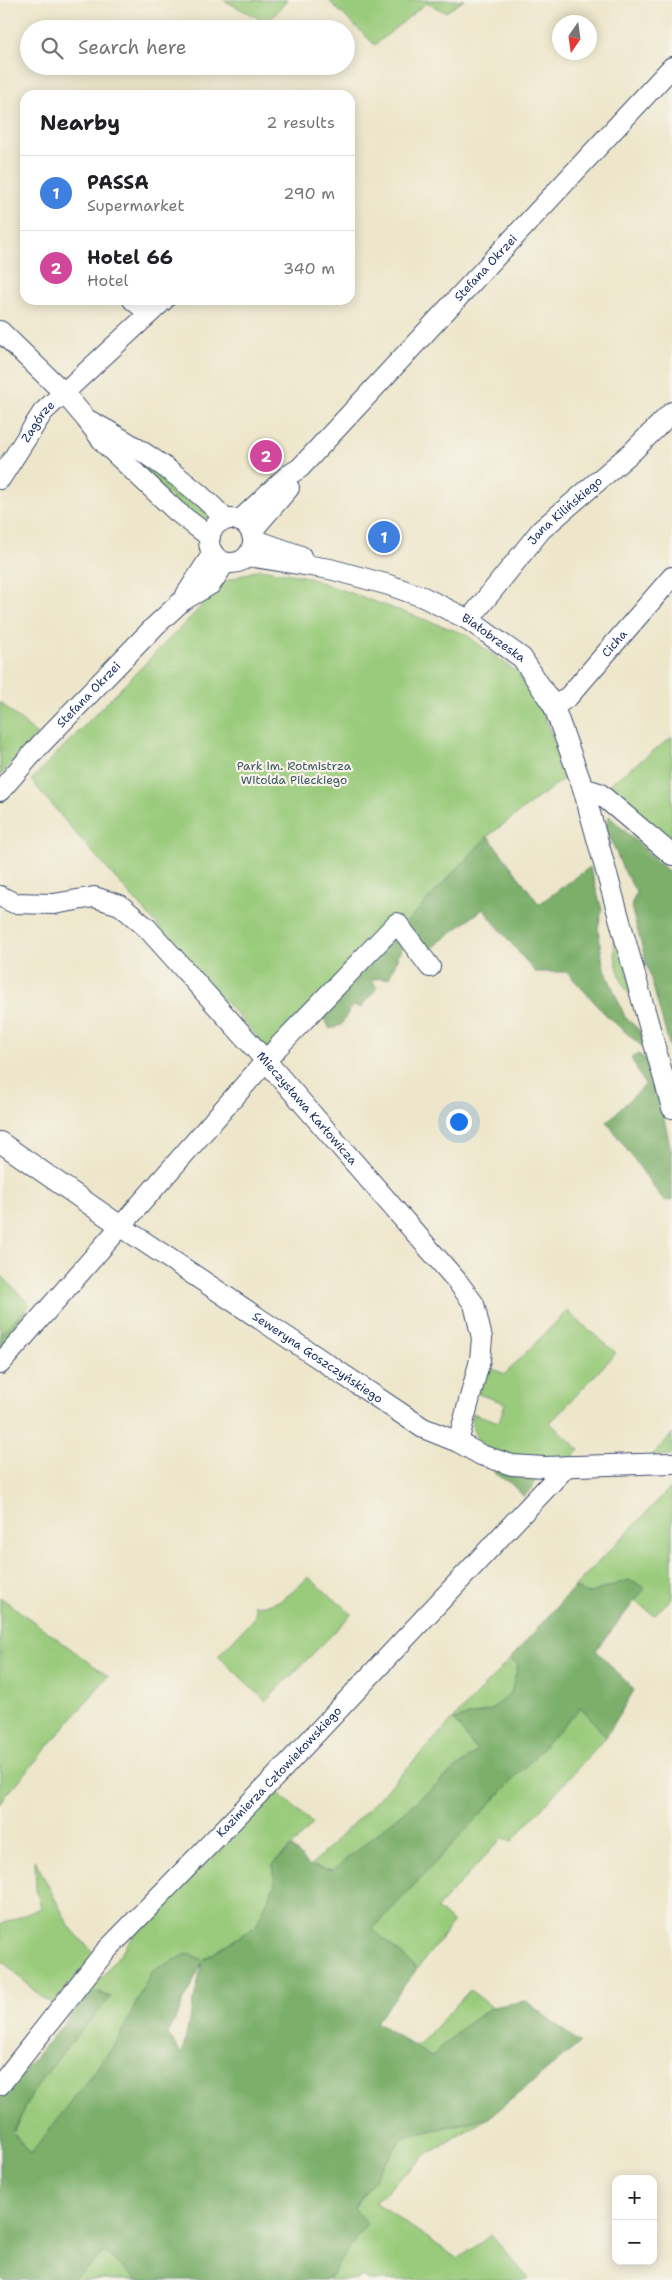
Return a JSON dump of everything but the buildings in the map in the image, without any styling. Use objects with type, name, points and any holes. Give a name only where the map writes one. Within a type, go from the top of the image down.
[{"type":"street","name":"Stefana Okrzei","points":[[243,533],[287,476],[300,468],[672,67]]},
{"type":"street","name":"Zagórze","points":[[0,479],[43,412],[156,306]]},
{"type":"street","points":[[0,330],[64,393],[105,444],[135,474],[216,551],[241,561],[243,533],[208,501],[120,436],[86,418]]},
{"type":"street","name":"Jana Kilińskiego","points":[[468,620],[541,530],[633,451],[672,412]]},
{"type":"street","name":"Stefana Okrzei","points":[[243,533],[270,512],[295,480],[300,468]]},
{"type":"street","points":[[270,512],[268,520],[272,538],[279,548]]},
{"type":"street","name":"Stefana Okrzei","points":[[0,792],[40,744],[155,626],[182,600],[211,584],[216,551],[216,526],[243,533]]},
{"type":"street","name":"Białobrzeska","points":[[243,533],[330,569]]},
{"type":"street","name":"Białobrzeska","points":[[243,533],[330,569],[389,585],[423,597],[468,620],[522,658],[554,707],[583,788],[672,1108]]},
{"type":"street","name":"Cicha","points":[[554,707],[570,696],[672,577]]},
{"type":"street","points":[[583,788],[599,793],[672,855]]},
{"type":"street","name":"Mieczysława Karłowicza","points":[[0,896],[14,903],[54,904],[94,897],[120,905],[147,928],[266,1061],[474,1304],[482,1338],[480,1360],[458,1442]]},
{"type":"street","points":[[0,1364],[266,1061],[397,923],[430,967]]},
{"type":"street","name":"Seweryna Goszczyńskiego","points":[[0,1142],[122,1227],[423,1428],[458,1442],[481,1455],[512,1465],[568,1466],[672,1463]]},
{"type":"street","name":"Kazimierza Człowiekowskiego","points":[[0,2085],[104,1952],[276,1776],[568,1466]]},
{"type":"green space","points":[[223,0],[287,0],[270,20],[262,20]]},
{"type":"green space","points":[[328,0],[464,0],[446,12],[426,3],[375,45],[355,26],[355,20],[349,20]]},
{"type":"green space","points":[[110,438],[215,515],[207,523],[185,511]]},
{"type":"green space","name":"Park im. Rotmistrza Witolda Pileckiego","points":[[260,569],[303,576],[465,634],[517,672],[543,713],[567,776],[488,836],[403,926],[270,1052],[78,836],[31,780],[226,581]]},
{"type":"green space","points":[[0,702],[37,735],[0,776]]},
{"type":"green space","points":[[672,737],[672,853],[603,789]]},
{"type":"green space","points":[[609,816],[672,875],[672,1055],[631,907],[636,892],[622,867],[606,827]]},
{"type":"green space","points":[[488,836],[539,904],[590,867],[602,910],[598,928],[603,965],[625,1017],[640,1031],[646,1050],[606,1015],[567,972],[535,972],[483,909],[430,949],[409,931],[389,978],[371,979],[377,988],[361,1007],[352,1006],[341,1025],[330,1029],[325,1020],[310,1014],[403,926]]},
{"type":"green space","points":[[615,930],[635,1000],[629,994],[620,977],[614,948]]},
{"type":"green space","points":[[638,1054],[651,1062],[672,1154],[672,1200],[664,1201],[607,1122],[645,1085],[631,1058]]},
{"type":"green space","points":[[0,1274],[30,1305],[0,1334]]},
{"type":"green space","points":[[25,1310],[29,1316],[0,1351],[0,1334]]},
{"type":"green space","points":[[567,1311],[616,1353],[550,1423],[580,1450],[571,1459],[523,1458],[507,1456],[492,1451],[481,1443],[473,1430],[472,1413],[499,1422],[505,1403],[478,1394],[488,1367],[505,1374]]},
{"type":"green space","points":[[672,1434],[672,1455],[652,1456]]},
{"type":"green space","points":[[493,1467],[528,1475],[535,1480],[534,1485],[524,1497],[510,1483],[495,1474]]},
{"type":"green space","points":[[672,1486],[672,1598],[654,1615],[634,1601],[644,1588],[629,1580],[587,1594],[574,1587]]},
{"type":"green space","points":[[308,1577],[352,1614],[266,1701],[218,1656],[254,1618],[256,1611],[253,1605],[277,1602],[290,1594]]},
{"type":"green space","points":[[629,1580],[645,1588],[596,1650],[634,1690],[606,1737],[581,1707],[373,1929],[417,1969],[376,2022],[431,2057],[462,2028],[492,2007],[526,2001],[580,2043],[490,2117],[403,2137],[354,2209],[367,2223],[327,2280],[136,2280],[105,2252],[72,2280],[4,2280],[0,2276],[0,2099],[91,1991],[111,1997],[62,2053],[33,2092],[13,2133],[31,2154],[119,2039],[151,1972],[188,1953],[203,1960],[256,1926],[275,1884],[272,1865],[292,1847],[310,1866],[333,1870],[477,1751],[454,1720],[491,1710],[511,1693],[518,1665],[510,1659],[574,1587],[587,1594]],"holes":[[[202,1963],[182,2055],[168,2034]]]},
{"type":"green space","points":[[0,1597],[108,1676],[0,1803]]},
{"type":"green space","points":[[510,1659],[519,1665],[511,1693],[491,1710],[454,1720],[477,1751],[333,1870],[310,1866],[374,1803]]},
{"type":"green space","points":[[581,1706],[606,1737],[511,1842],[503,1837],[437,1908],[453,1923],[417,1969],[372,1930]]},
{"type":"green space","points":[[274,1789],[313,1824],[272,1865],[275,1884],[256,1926],[203,1960],[151,1972],[119,2039],[31,2154],[13,2133],[33,2092],[62,2053],[110,1997],[91,1991],[158,1905]]},
{"type":"green space","points":[[35,1860],[69,1926],[94,1954],[54,2003],[43,1999],[0,1958],[0,1925],[41,1908],[36,1889]]},
{"type":"green space","points":[[470,1990],[492,2007],[462,2028],[431,2057],[416,2048]]},
{"type":"green space","points":[[490,2117],[426,2155],[375,2202],[458,2259],[491,2235],[528,2278],[527,2280],[367,2280],[362,2277],[358,2280],[327,2280],[334,2272],[354,2209],[403,2137]]},
{"type":"green space","points":[[105,2252],[136,2280],[72,2280]]},
{"type":"place","name":"Hotel 66","points":[[266,456]]},
{"type":"place","name":"PASSA","points":[[384,537]]}]
